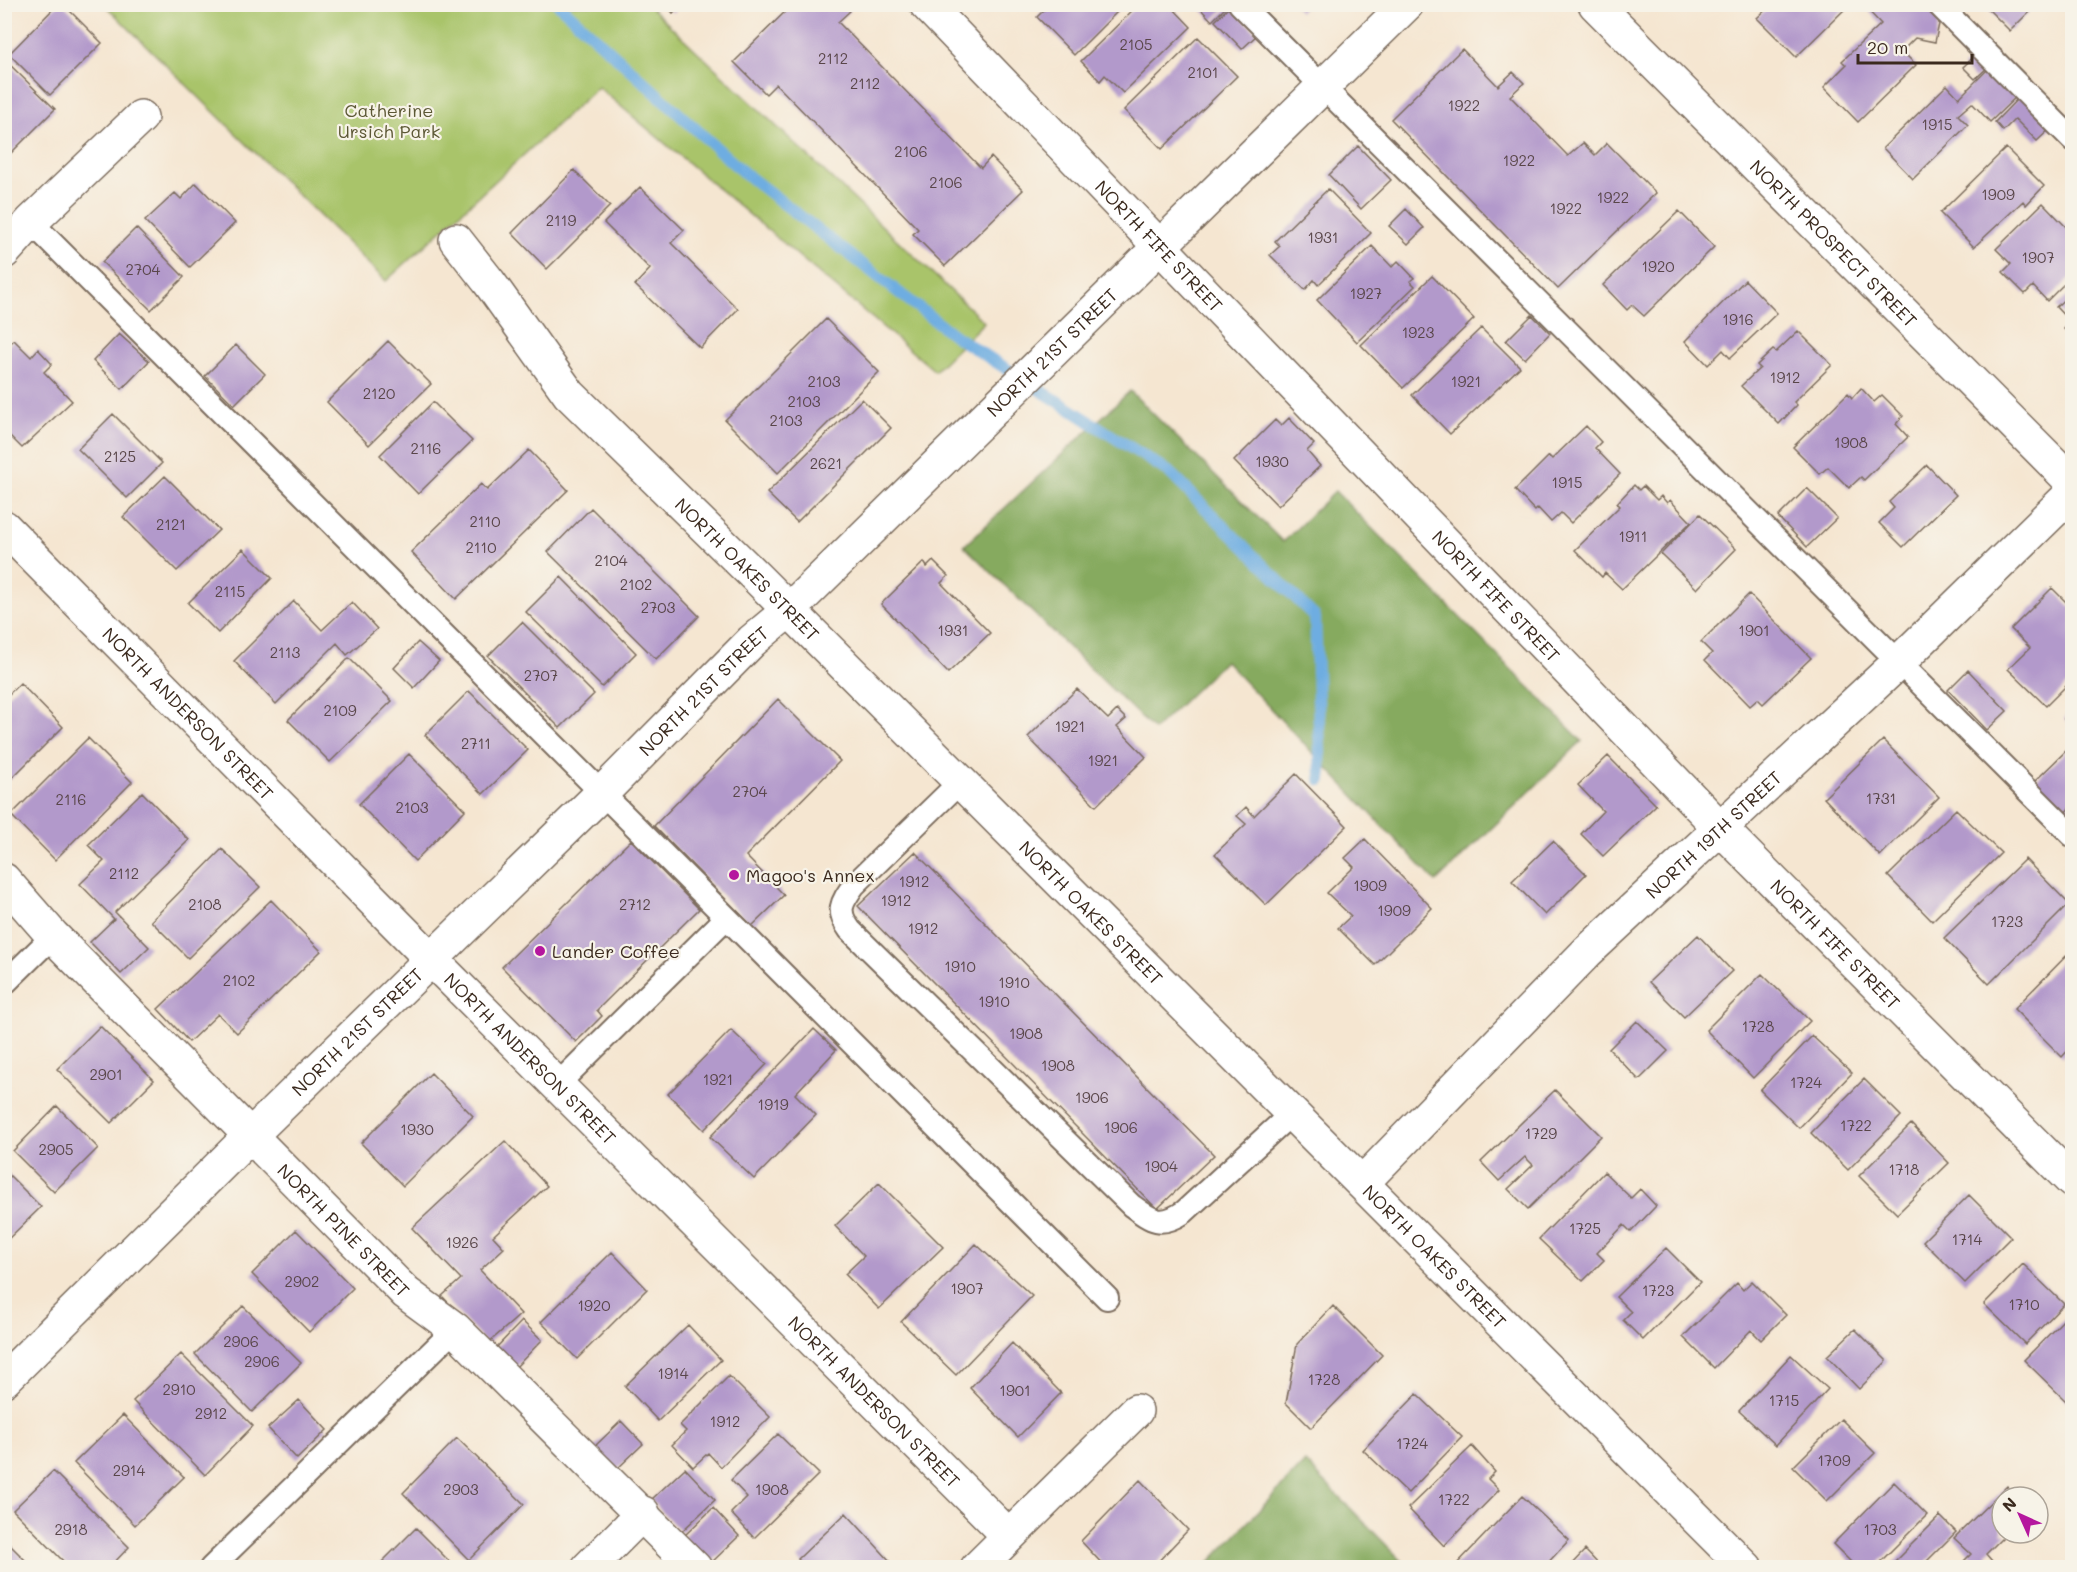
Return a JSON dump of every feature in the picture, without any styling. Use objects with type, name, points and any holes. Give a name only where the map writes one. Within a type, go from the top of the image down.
[{"type":"street","name":"NORTH FIFE STREET","points":[[926,4],[1151,255],[2073,1180]]},
{"type":"street","name":"NORTH 21ST STREET","points":[[4,1380],[251,1135],[601,794],[752,641],[789,610],[1407,4]]},
{"type":"street","name":"NORTH PROSPECT STREET","points":[[1595,4],[2073,482]]},
{"type":"street","points":[[4,252],[31,222],[141,117]]},
{"type":"street","name":"NORTH OAKES STREET","points":[[456,240],[569,394],[789,610],[1746,1568]]},
{"type":"street","name":"NORTH 19TH STREET","points":[[1362,1183],[1587,952],[1899,662],[2073,493]]},
{"type":"street","name":"NORTH ANDERSON STREET","points":[[4,527],[432,960],[1009,1536]]},
{"type":"street","name":"NORTH PINE STREET","points":[[4,880],[53,936],[406,1293],[455,1329],[695,1568]]},
{"type":"street","points":[[977,1568],[1136,1411]]},
{"type":"street","points":[[588,1568],[643,1514]]},
{"type":"lane","points":[[1240,4],[2073,835]]},
{"type":"lane","points":[[1938,4],[2073,138]]},
{"type":"lane","points":[[31,222],[1107,1298]]},
{"type":"lane","points":[[960,782],[854,885],[843,901],[841,914],[850,930],[1131,1205],[1149,1219],[1161,1222],[1173,1219],[1184,1212],[1292,1113]]},
{"type":"lane","points":[[557,1085],[726,918]]},
{"type":"lane","points":[[4,984],[53,936]]},
{"type":"lane","points":[[212,1568],[455,1329]]},
{"type":"green space","name":"Catherine Ursich Park","points":[[105,5],[648,5],[984,322],[935,371],[598,87],[386,281]]},
{"type":"green space","points":[[1130,391],[1283,542],[1335,491],[1582,741],[1436,882],[1225,661],[1154,730],[964,546]]},
{"type":"green space","points":[[1305,1462],[1408,1567],[1205,1567]]},
{"type":"building","points":[[58,4],[63,4],[102,43],[50,95],[9,54]]},
{"type":"building","points":[[665,4],[681,4],[673,13]]},
{"type":"building","points":[[793,4],[843,4],[850,11],[838,22],[981,168],[991,157],[1023,190],[945,266],[913,234],[918,229],[776,84],[766,94],[734,62]]},
{"type":"building","points":[[1050,4],[1125,4],[1074,55],[1037,17]]},
{"type":"building","points":[[1139,4],[1169,4],[1191,27],[1123,93],[1105,75],[1100,81],[1081,61]]},
{"type":"building","points":[[1196,4],[1229,4],[1212,21]]},
{"type":"building","points":[[1293,4],[1308,4],[1300,12]]},
{"type":"building","points":[[1868,4],[1930,4],[1941,15],[1935,42],[1915,38],[1902,51],[1916,65],[1858,122],[1824,87],[1846,65],[1842,61],[1881,24],[1865,7]]},
{"type":"building","points":[[1991,4],[2029,4],[2033,8],[2010,31],[1987,8]]},
{"type":"building","points":[[1771,5],[1845,5],[1847,7],[1796,57],[1757,18]]},
{"type":"building","points":[[1230,6],[1258,34],[1242,49],[1215,21]]},
{"type":"building","points":[[1198,37],[1237,76],[1162,149],[1124,110]]},
{"type":"building","points":[[1462,49],[1498,86],[1513,72],[1524,83],[1510,96],[1568,156],[1583,143],[1595,155],[1607,143],[1656,193],[1558,289],[1391,119]]},
{"type":"building","points":[[1978,53],[1990,65],[1975,79],[1963,67]]},
{"type":"building","points":[[4,59],[55,109],[9,155],[4,151]]},
{"type":"building","points":[[1992,65],[2019,94],[1990,122],[1972,103],[1958,115],[1968,125],[1913,179],[1883,148],[1947,85],[1959,98]]},
{"type":"building","points":[[2022,94],[2053,126],[2037,141],[2015,119],[2003,131],[1995,122]]},
{"type":"building","points":[[1358,146],[1391,180],[1361,209],[1329,175]]},
{"type":"building","points":[[2006,148],[2044,186],[2026,205],[2023,201],[1974,247],[1940,213]]},
{"type":"building","points":[[574,170],[610,206],[547,269],[512,233]]},
{"type":"building","points":[[196,183],[235,223],[190,267],[145,221],[175,193],[181,199]]},
{"type":"building","points":[[640,187],[684,230],[671,243],[738,309],[700,348],[635,285],[650,269],[604,223]]},
{"type":"building","points":[[1328,189],[1371,233],[1318,285],[1314,280],[1305,290],[1270,255],[1280,246],[1275,241]]},
{"type":"building","points":[[2043,203],[2069,230],[2072,227],[2072,276],[2047,301],[2033,286],[2025,294],[2003,272],[2011,264],[1996,249]]},
{"type":"building","points":[[1406,209],[1424,228],[1408,244],[1389,226]]},
{"type":"building","points":[[1679,211],[1714,247],[1644,316],[1632,305],[1627,310],[1603,285]]},
{"type":"building","points":[[136,228],[184,277],[151,310],[102,262]]},
{"type":"building","points":[[1372,246],[1392,267],[1398,261],[1414,278],[1410,281],[1415,286],[1357,342],[1317,300]]},
{"type":"building","points":[[1432,276],[1474,319],[1403,388],[1361,345]]},
{"type":"building","points":[[1745,280],[1777,313],[1730,358],[1723,350],[1708,365],[1685,341]]},
{"type":"building","points":[[2072,292],[2072,338],[2064,329],[2070,322],[2056,307]]},
{"type":"building","points":[[1532,315],[1550,333],[1525,359],[1506,341]]},
{"type":"building","points":[[826,319],[879,372],[778,473],[725,420]]},
{"type":"building","points":[[1481,328],[1520,367],[1450,434],[1412,395]]},
{"type":"building","points":[[1798,331],[1832,365],[1794,402],[1797,405],[1779,424],[1741,386],[1760,368],[1757,365],[1773,350],[1776,352]]},
{"type":"building","points":[[119,334],[149,361],[122,389],[93,361]]},
{"type":"building","points":[[14,340],[31,357],[38,349],[52,364],[44,372],[72,401],[22,448],[4,430],[4,349]]},
{"type":"building","points":[[388,341],[431,384],[369,445],[327,402]]},
{"type":"building","points":[[236,345],[265,374],[234,405],[205,376]]},
{"type":"building","points":[[1861,388],[1874,402],[1882,395],[1903,416],[1896,424],[1908,437],[1864,480],[1861,477],[1849,488],[1828,467],[1820,474],[1793,447],[1848,393],[1852,398]]},
{"type":"building","points":[[862,399],[891,428],[797,522],[767,493]]},
{"type":"building","points":[[433,402],[472,441],[418,494],[380,455]]},
{"type":"building","points":[[113,414],[162,463],[127,498],[78,449]]},
{"type":"building","points":[[1289,418],[1314,444],[1307,451],[1320,466],[1278,506],[1234,461],[1275,420],[1281,426]]},
{"type":"building","points":[[1586,426],[1601,442],[1595,448],[1620,474],[1571,523],[1561,513],[1551,522],[1538,508],[1535,511],[1515,490],[1549,456],[1552,459]]},
{"type":"building","points":[[529,450],[568,490],[456,599],[411,552],[481,484],[487,490]]},
{"type":"building","points":[[1927,465],[1956,495],[1903,547],[1879,523],[1894,508],[1889,502]]},
{"type":"building","points":[[165,476],[219,530],[177,571],[123,517]]},
{"type":"building","points":[[1634,485],[1639,490],[1643,486],[1657,500],[1661,496],[1667,503],[1670,500],[1691,522],[1622,589],[1605,573],[1602,577],[1575,550],[1620,506],[1617,503]]},
{"type":"building","points":[[1807,488],[1837,518],[1807,547],[1778,517]]},
{"type":"building","points":[[591,508],[699,616],[656,659],[548,552]]},
{"type":"building","points":[[1700,514],[1736,549],[1697,589],[1661,554]]},
{"type":"building","points":[[243,549],[272,578],[218,633],[188,603]]},
{"type":"building","points":[[933,561],[948,576],[941,583],[990,633],[948,673],[881,604],[924,562],[927,567]]},
{"type":"building","points":[[561,577],[636,653],[602,687],[526,612]]},
{"type":"building","points":[[2052,588],[2072,608],[2072,680],[2046,706],[2008,669],[2030,648],[2011,629]]},
{"type":"building","points":[[1749,594],[1811,658],[1763,704],[1758,699],[1750,706],[1705,660],[1712,653],[1701,642]]},
{"type":"building","points":[[294,601],[322,630],[352,602],[377,629],[347,655],[337,643],[276,704],[234,661]]},
{"type":"building","points":[[522,622],[594,694],[560,728],[488,656]]},
{"type":"building","points":[[418,642],[439,661],[414,688],[394,668]]},
{"type":"building","points":[[349,658],[392,701],[330,762],[288,720]]},
{"type":"building","points":[[1968,670],[2007,711],[1987,730],[1948,690]]},
{"type":"building","points":[[20,683],[63,727],[10,780],[4,775],[4,699]]},
{"type":"building","points":[[1077,689],[1108,719],[1117,710],[1126,719],[1117,727],[1146,757],[1096,806],[1028,737]]},
{"type":"building","points":[[469,691],[528,750],[483,794],[425,735]]},
{"type":"building","points":[[778,699],[840,761],[746,856],[784,895],[752,926],[654,826]]},
{"type":"building","points":[[2072,710],[2072,728],[2064,719]]},
{"type":"building","points":[[88,738],[132,782],[55,860],[11,815]]},
{"type":"building","points":[[1883,740],[1939,797],[1880,856],[1824,798]]},
{"type":"building","points":[[2069,748],[2072,752],[2072,805],[2065,813],[2034,782]]},
{"type":"building","points":[[409,754],[465,810],[415,861],[359,804]]},
{"type":"building","points":[[1608,756],[1656,805],[1603,856],[1581,834],[1603,811],[1578,785]]},
{"type":"building","points":[[1296,774],[1347,826],[1266,905],[1215,854],[1246,824],[1237,816],[1246,807],[1254,816]]},
{"type":"building","points":[[142,792],[189,840],[115,912],[149,947],[121,974],[90,942],[114,919],[80,884],[104,861],[88,845]]},
{"type":"building","points":[[1956,809],[2001,853],[1932,921],[1888,876]]},
{"type":"building","points":[[1365,839],[1432,908],[1375,965],[1338,928],[1351,916],[1327,893],[1354,867],[1345,858]]},
{"type":"building","points":[[631,840],[699,909],[597,1010],[602,1016],[576,1042],[502,967]]},
{"type":"building","points":[[1553,841],[1586,874],[1545,915],[1512,881]]},
{"type":"building","points":[[222,849],[260,887],[188,958],[151,921]]},
{"type":"building","points":[[915,852],[1214,1155],[1157,1209],[858,906]]},
{"type":"building","points":[[2025,859],[2069,904],[1989,984],[1944,938]]},
{"type":"building","points":[[271,900],[321,951],[237,1033],[218,1014],[189,1042],[158,1009]]},
{"type":"building","points":[[1698,935],[1732,971],[1684,1017],[1649,982]]},
{"type":"building","points":[[2072,950],[2072,1046],[2062,1057],[2014,1009]]},
{"type":"building","points":[[1762,974],[1810,1021],[1753,1078],[1706,1030]]},
{"type":"building","points":[[1637,1021],[1668,1051],[1639,1080],[1609,1049]]},
{"type":"building","points":[[100,1026],[154,1080],[111,1123],[57,1069]]},
{"type":"building","points":[[814,1029],[836,1050],[795,1094],[816,1115],[754,1179],[710,1137]]},
{"type":"building","points":[[731,1030],[767,1064],[704,1130],[668,1094]]},
{"type":"building","points":[[1812,1036],[1852,1073],[1799,1128],[1760,1090]]},
{"type":"building","points":[[431,1073],[473,1116],[403,1186],[361,1143]]},
{"type":"building","points":[[1864,1079],[1901,1116],[1848,1170],[1811,1133]]},
{"type":"building","points":[[1555,1090],[1601,1136],[1528,1209],[1508,1189],[1533,1165],[1525,1157],[1499,1181],[1481,1162]]},
{"type":"building","points":[[57,1106],[98,1148],[54,1192],[13,1151]]},
{"type":"building","points":[[1911,1124],[1949,1163],[1897,1214],[1859,1176]]},
{"type":"building","points":[[505,1141],[547,1186],[493,1236],[504,1248],[480,1270],[521,1314],[487,1344],[442,1296],[461,1279],[412,1228]]},
{"type":"building","points":[[4,1170],[41,1207],[4,1243]]},
{"type":"building","points":[[1604,1172],[1631,1198],[1640,1189],[1656,1206],[1631,1232],[1624,1225],[1597,1253],[1604,1260],[1583,1281],[1539,1239]]},
{"type":"building","points":[[879,1183],[943,1247],[879,1309],[845,1274],[864,1256],[835,1226]]},
{"type":"building","points":[[1969,1195],[2011,1237],[1965,1283],[1923,1241]]},
{"type":"building","points":[[296,1230],[353,1288],[309,1332],[252,1274]]},
{"type":"building","points":[[976,1244],[1032,1296],[956,1375],[901,1322]]},
{"type":"building","points":[[1666,1248],[1700,1282],[1643,1340],[1623,1320],[1631,1312],[1616,1297]]},
{"type":"building","points":[[612,1252],[647,1289],[577,1359],[541,1322]]},
{"type":"building","points":[[2023,1264],[2064,1304],[2025,1344],[1984,1304]]},
{"type":"building","points":[[1752,1281],[1786,1315],[1761,1340],[1751,1330],[1714,1368],[1683,1337],[1737,1283],[1743,1290]]},
{"type":"building","points":[[243,1306],[301,1363],[252,1412],[195,1354]]},
{"type":"building","points":[[1333,1306],[1382,1355],[1311,1428],[1286,1403],[1297,1344]]},
{"type":"building","points":[[2072,1311],[2072,1401],[2069,1404],[2024,1360]]},
{"type":"building","points":[[522,1321],[542,1340],[515,1368],[495,1349]]},
{"type":"building","points":[[688,1325],[721,1360],[658,1421],[625,1386]]},
{"type":"building","points":[[1855,1329],[1887,1361],[1859,1389],[1827,1356]]},
{"type":"building","points":[[1012,1343],[1061,1393],[1018,1437],[970,1388]]},
{"type":"building","points":[[181,1354],[253,1426],[205,1475],[133,1401]]},
{"type":"building","points":[[1791,1355],[1828,1389],[1776,1445],[1739,1411]]},
{"type":"building","points":[[729,1376],[770,1417],[721,1467],[708,1453],[693,1467],[672,1445],[686,1431],[680,1425]]},
{"type":"building","points":[[1417,1394],[1462,1437],[1408,1493],[1363,1450]]},
{"type":"building","points":[[299,1400],[327,1430],[297,1459],[268,1428]]},
{"type":"building","points":[[123,1415],[184,1477],[135,1525],[74,1463]]},
{"type":"building","points":[[1841,1419],[1875,1453],[1827,1501],[1793,1467]]},
{"type":"building","points":[[621,1421],[643,1444],[616,1470],[593,1448]]},
{"type":"building","points":[[778,1434],[819,1474],[754,1538],[731,1513],[747,1497],[731,1480]]},
{"type":"building","points":[[457,1438],[524,1504],[469,1560],[403,1493]]},
{"type":"building","points":[[1472,1446],[1495,1472],[1488,1479],[1499,1490],[1444,1546],[1408,1508]]},
{"type":"building","points":[[685,1468],[715,1500],[681,1532],[651,1500]]},
{"type":"building","points":[[53,1471],[129,1547],[109,1568],[70,1568],[13,1510]]},
{"type":"building","points":[[1140,1480],[1188,1530],[1152,1568],[1106,1568],[1081,1541]]},
{"type":"building","points":[[1894,1482],[1927,1515],[1874,1568],[1857,1568],[1833,1544]]},
{"type":"building","points":[[1522,1496],[1569,1540],[1543,1568],[1453,1568]]},
{"type":"building","points":[[1990,1503],[1990,1545],[1995,1545],[1986,1554],[1998,1568],[1957,1568],[1971,1554],[1954,1538]]},
{"type":"building","points":[[713,1508],[739,1536],[710,1564],[683,1537]]},
{"type":"building","points":[[846,1513],[891,1562],[885,1568],[806,1568],[798,1559]]},
{"type":"building","points":[[1940,1516],[1956,1532],[1920,1568],[1888,1568]]},
{"type":"building","points":[[416,1528],[451,1563],[446,1568],[376,1568]]},
{"type":"building","points":[[4,1539],[33,1568],[4,1568]]},
{"type":"building","points":[[1585,1550],[1602,1568],[1568,1568]]},
{"type":"waterway","points":[[558,4],[743,172],[955,336],[1169,472],[1315,617],[1321,780]]},
{"type":"place","name":"Magoo's Annex","points":[[734,875]]},
{"type":"place","name":"Lander Coffee","points":[[540,951]]}]
